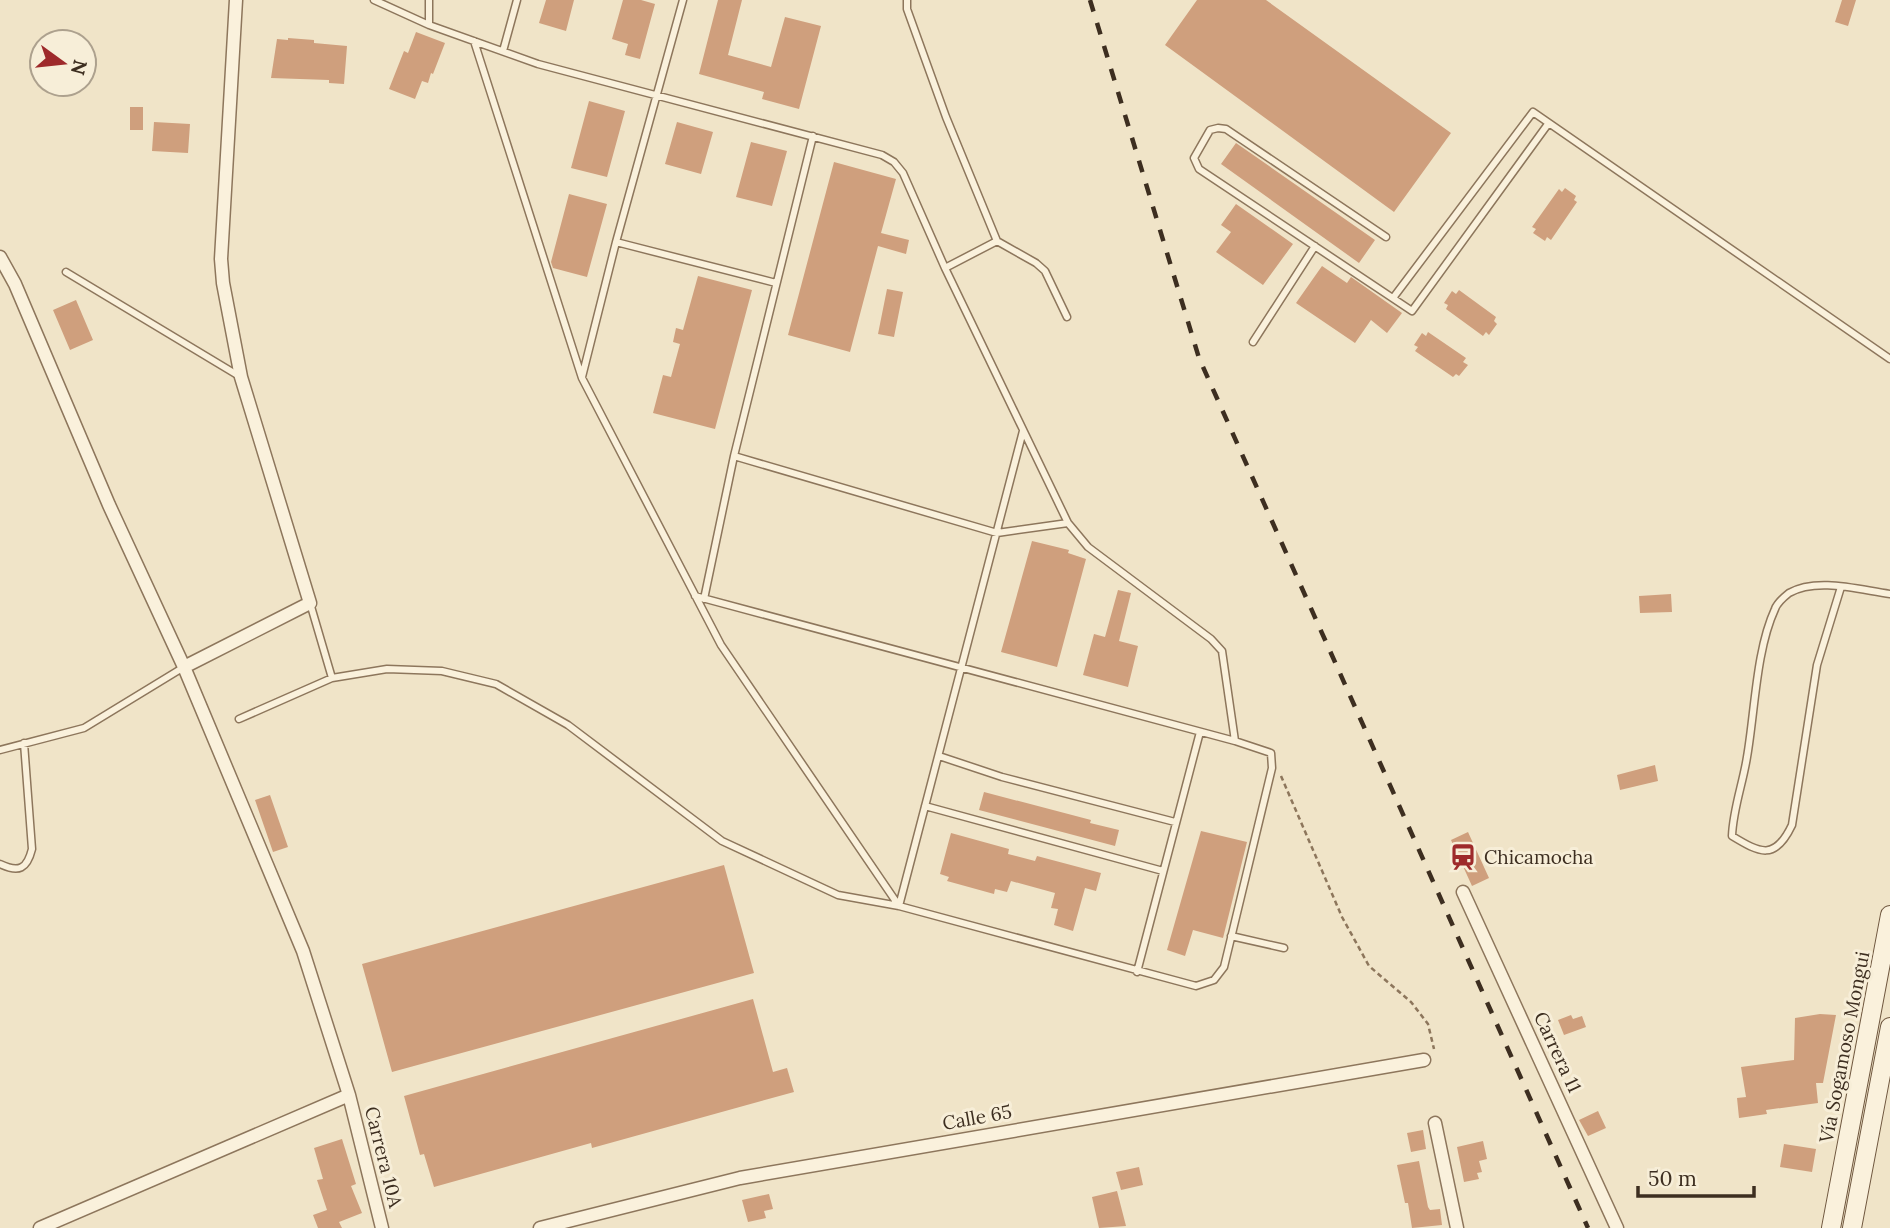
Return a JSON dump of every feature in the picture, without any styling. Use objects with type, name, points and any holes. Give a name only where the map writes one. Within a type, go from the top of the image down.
[{"type":"main road","name":"Vía Sogamoso Mongui","points":[[1831,1228],[1890,915]]},
{"type":"main road","points":[[1852,1228],[1890,1027]]},
{"type":"street","points":[[184,667],[310,603],[241,377],[223,283],[221,259],[236,0]]},
{"type":"street","name":"Carrera 10A","points":[[0,257],[15,284],[109,505],[184,667],[303,951],[349,1095],[382,1228]]},
{"type":"street","name":"Carrera 11","points":[[1463,892],[1618,1228]]},
{"type":"street","name":"Calle 65","points":[[540,1228],[740,1178],[1424,1060]]},
{"type":"street","points":[[40,1228],[349,1095]]},
{"type":"street","points":[[1435,1123],[1457,1228]]},
{"type":"lane","points":[[374,0],[429,25],[538,64],[813,136],[881,155],[894,163],[903,173],[945,268],[1068,523],[1088,547],[1211,639],[1222,651],[1235,741]]},
{"type":"lane","points":[[429,0],[429,25]]},
{"type":"lane","points":[[503,51],[517,0]]},
{"type":"lane","points":[[582,378],[616,242],[683,0]]},
{"type":"lane","points":[[906,0],[946,117],[996,241],[1036,263],[1045,271],[1067,317]]},
{"type":"lane","points":[[474,41],[582,378],[721,645],[899,906]]},
{"type":"lane","points":[[1393,298],[1532,113],[1890,359]]},
{"type":"lane","points":[[1386,237],[1226,129],[1210,130],[1194,159],[1199,169],[1412,311],[1548,124]]},
{"type":"lane","points":[[704,599],[734,456],[813,136]]},
{"type":"lane","points":[[945,268],[996,241]]},
{"type":"lane","points":[[616,242],[776,283]]},
{"type":"lane","points":[[1253,342],[1315,246]]},
{"type":"lane","points":[[66,272],[241,377]]},
{"type":"lane","points":[[899,906],[1023,431]]},
{"type":"lane","points":[[734,456],[996,533],[1068,523]]},
{"type":"lane","points":[[1841,587],[1817,665],[1791,825],[1783,843],[1771,850],[1755,850],[1732,836],[1733,818],[1747,759],[1763,643],[1776,606],[1788,594],[1805,587],[1841,587],[1890,594]]},
{"type":"lane","points":[[239,719],[332,678],[387,669],[442,671],[496,684],[568,724],[722,841],[838,895],[899,906],[1196,986],[1214,980],[1223,967],[1231,936],[1272,768],[1271,753],[1235,741],[695,596]]},
{"type":"lane","points":[[310,603],[332,678]]},
{"type":"lane","points":[[0,750],[85,728],[184,667]]},
{"type":"lane","points":[[1137,971],[1200,732]]},
{"type":"lane","points":[[0,864],[12,869],[22,867],[29,861],[32,849],[23,743]]},
{"type":"lane","points":[[939,756],[1002,777],[1175,822]]},
{"type":"lane","points":[[925,806],[1163,871]]},
{"type":"lane","points":[[1231,936],[1284,948]]},
{"type":"path","points":[[1271,753],[1342,917],[1369,967],[1411,1002],[1428,1024],[1434,1048],[1432,1056],[1424,1060]]},
{"type":"building","points":[[546,0],[574,0],[566,31],[539,23]]},
{"type":"building","points":[[623,0],[641,0],[655,4],[640,59],[625,55],[628,44],[612,39]]},
{"type":"building","points":[[718,0],[742,0],[728,55],[771,67],[785,17],[821,26],[799,109],[762,99],[764,92],[699,74]]},
{"type":"building","points":[[1197,0],[1266,0],[1451,133],[1394,212],[1165,45]]},
{"type":"building","points":[[1842,0],[1856,0],[1848,26],[1835,22]]},
{"type":"building","points":[[416,32],[445,43],[433,74],[431,73],[428,83],[422,81],[415,99],[389,89],[404,51],[408,53]]},
{"type":"building","points":[[277,39],[347,46],[344,84],[329,83],[329,80],[271,78]]},
{"type":"building","points":[[589,101],[625,111],[607,177],[571,168]]},
{"type":"building","points":[[130,107],[143,107],[143,130],[130,130]]},
{"type":"building","points":[[154,122],[190,124],[188,153],[152,151]]},
{"type":"building","points":[[677,122],[713,132],[701,174],[665,164]]},
{"type":"building","points":[[751,142],[787,151],[772,206],[736,197]]},
{"type":"building","points":[[1236,143],[1375,240],[1359,263],[1221,164]]},
{"type":"building","points":[[834,162],[896,179],[881,233],[909,240],[906,254],[878,246],[850,352],[788,335]]},
{"type":"building","points":[[1565,188],[1576,196],[1574,200],[1577,202],[1551,240],[1547,237],[1545,241],[1533,233],[1536,229],[1532,227],[1559,189],[1562,192]]},
{"type":"building","points":[[569,194],[607,204],[587,277],[553,268],[551,262]]},
{"type":"building","points":[[1236,204],[1293,244],[1263,285],[1216,252],[1231,232],[1221,225]]},
{"type":"building","points":[[1322,266],[1347,283],[1351,277],[1402,313],[1387,333],[1371,320],[1355,343],[1296,303]]},
{"type":"building","points":[[698,276],[752,290],[715,429],[653,413],[663,375],[671,377],[680,344],[673,342],[676,328],[683,330]]},
{"type":"building","points":[[887,289],[903,292],[894,337],[878,334]]},
{"type":"building","points":[[1459,290],[1496,317],[1494,321],[1497,324],[1489,335],[1486,332],[1483,336],[1446,309],[1448,305],[1444,303],[1452,291],[1456,294]]},
{"type":"building","points":[[76,300],[93,340],[70,350],[53,310]]},
{"type":"building","points":[[1428,332],[1466,358],[1463,362],[1468,365],[1459,376],[1456,374],[1453,377],[1415,351],[1418,347],[1414,345],[1422,333],[1426,336]]},
{"type":"building","points":[[1032,541],[1069,550],[1068,553],[1086,559],[1057,667],[1001,652]]},
{"type":"building","points":[[1118,590],[1131,593],[1119,641],[1138,646],[1128,687],[1083,675],[1094,634],[1105,637]]},
{"type":"building","points":[[1671,594],[1672,612],[1640,613],[1639,596]]},
{"type":"building","points":[[1655,765],[1658,781],[1620,790],[1617,775]]},
{"type":"building","points":[[984,792],[1119,830],[1115,846],[979,810]]},
{"type":"building","points":[[270,795],[288,847],[273,852],[255,800]]},
{"type":"building","points":[[1201,831],[1247,842],[1223,938],[1193,930],[1185,956],[1167,950]]},
{"type":"building","points":[[1468,832],[1489,878],[1472,886],[1451,840]]},
{"type":"building","points":[[951,833],[1009,849],[1008,854],[1035,861],[1037,856],[1101,873],[1096,891],[1085,888],[1073,931],[1054,925],[1058,909],[1051,908],[1055,893],[1011,881],[1007,892],[995,889],[994,894],[947,881],[949,877],[940,874]]},
{"type":"building","points":[[724,865],[754,973],[392,1072],[362,964]]},
{"type":"building","points":[[753,999],[773,1072],[787,1068],[794,1092],[592,1148],[591,1143],[434,1187],[424,1154],[420,1155],[404,1096]]},
{"type":"building","points":[[1820,1014],[1836,1015],[1823,1083],[1816,1083],[1818,1103],[1766,1110],[1767,1114],[1739,1118],[1737,1098],[1746,1097],[1741,1067],[1794,1060],[1795,1018]]},
{"type":"building","points":[[1571,1015],[1573,1019],[1582,1016],[1586,1027],[1564,1035],[1558,1020]]},
{"type":"building","points":[[1598,1111],[1606,1128],[1588,1136],[1579,1120]]},
{"type":"building","points":[[1423,1130],[1426,1149],[1411,1152],[1407,1133]]},
{"type":"building","points":[[342,1139],[356,1184],[351,1186],[362,1213],[339,1222],[342,1228],[318,1228],[313,1215],[327,1210],[317,1180],[323,1179],[314,1148]]},
{"type":"building","points":[[1483,1141],[1487,1159],[1479,1161],[1482,1172],[1477,1173],[1479,1179],[1464,1182],[1457,1147]]},
{"type":"building","points":[[1784,1144],[1816,1149],[1812,1172],[1780,1167]]},
{"type":"building","points":[[1419,1161],[1428,1207],[1430,1210],[1440,1209],[1442,1225],[1412,1228],[1397,1165]]},
{"type":"building","points":[[1139,1167],[1143,1185],[1121,1190],[1116,1172]]},
{"type":"building","points":[[1117,1191],[1126,1226],[1099,1228],[1092,1197]]},
{"type":"building","points":[[769,1194],[773,1209],[764,1211],[766,1218],[748,1222],[742,1200]]},
{"type":"railway","points":[[1090,0],[1199,358],[1588,1228]]},
{"type":"place","name":"Chicamocha","points":[[1463,857]]}]
